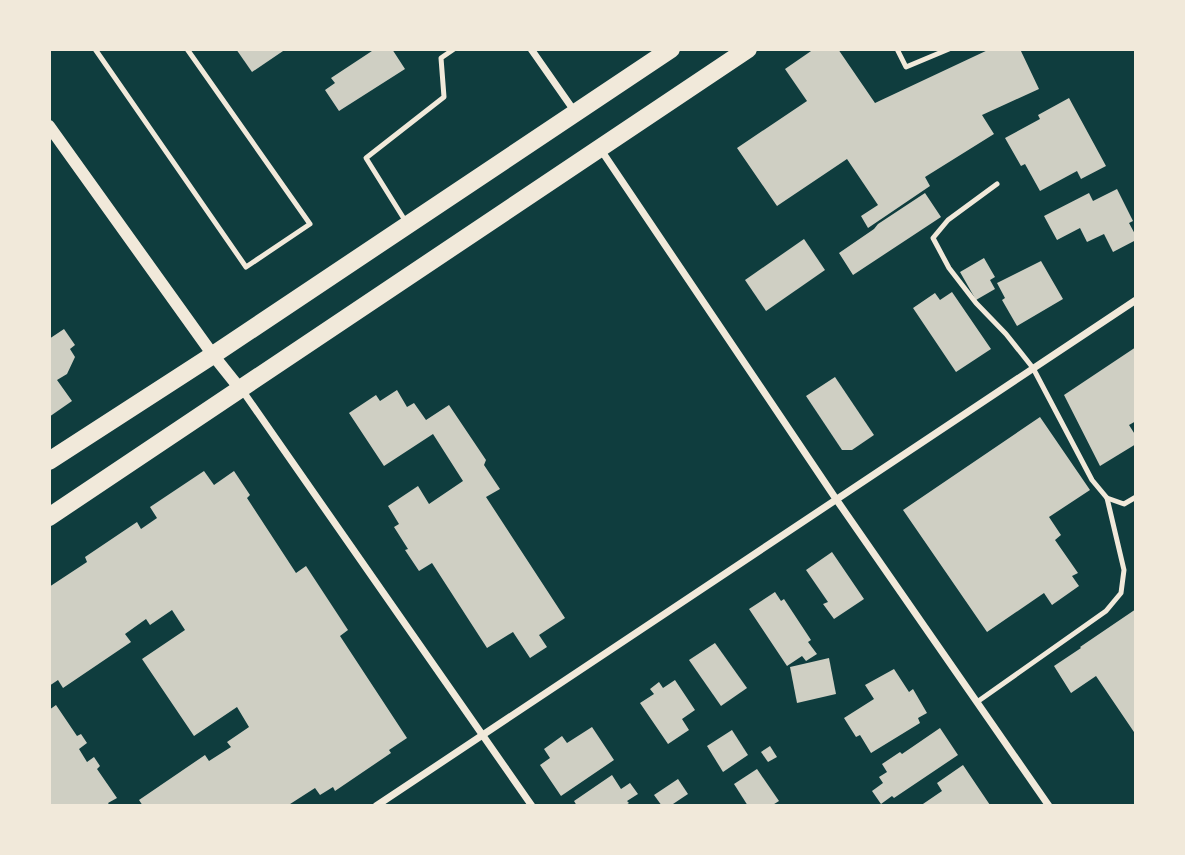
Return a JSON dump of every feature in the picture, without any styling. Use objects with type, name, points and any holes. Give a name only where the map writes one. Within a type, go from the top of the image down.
[{"type":"main road","points":[[49,461],[671,49]]},
{"type":"main road","points":[[49,517],[748,49]]},
{"type":"street","points":[[531,49],[576,113]]},
{"type":"street","points":[[49,126],[212,355],[241,390],[532,806]]},
{"type":"street","points":[[600,149],[836,499],[1049,806]]},
{"type":"street","points":[[376,806],[1136,300]]},
{"type":"lane","points":[[95,49],[246,267],[310,224],[187,49]]},
{"type":"lane","points":[[408,225],[366,158],[444,97],[441,58],[454,49]]},
{"type":"lane","points":[[897,49],[906,67],[949,49]]},
{"type":"lane","points":[[977,702],[1106,611],[1121,593],[1124,570],[1107,498],[1092,480],[1032,368],[949,268],[933,238],[948,220],[997,184]]},
{"type":"lane","points":[[1107,498],[1124,504],[1136,497]]},
{"type":"building","points":[[236,49],[286,49],[252,72]]},
{"type":"building","points":[[375,49],[392,49],[405,69],[339,111],[325,90],[335,83],[331,78]]},
{"type":"building","points":[[814,49],[838,49],[875,103],[990,49],[1020,49],[1039,89],[982,115],[994,134],[925,177],[930,186],[868,228],[861,216],[878,205],[847,159],[777,206],[737,148],[807,101],[785,69]]},
{"type":"building","points":[[1069,98],[1106,166],[1081,179],[1077,171],[1040,191],[1025,164],[1021,166],[1005,138],[1040,119],[1038,115]]},
{"type":"building","points":[[1117,189],[1133,221],[1129,223],[1136,240],[1113,252],[1104,234],[1087,242],[1080,228],[1057,240],[1044,216],[1089,193],[1093,201]]},
{"type":"building","points":[[925,193],[941,217],[853,275],[839,253]]},
{"type":"building","points":[[804,239],[825,270],[766,311],[745,280]]},
{"type":"building","points":[[984,258],[995,277],[990,280],[995,289],[976,300],[960,272]]},
{"type":"building","points":[[1041,261],[1063,299],[1017,326],[1002,300],[1005,298],[997,283]]},
{"type":"building","points":[[952,292],[991,349],[956,372],[913,308],[935,293],[940,300]]},
{"type":"building","points":[[64,329],[75,345],[70,349],[75,357],[67,374],[57,380],[72,401],[49,417],[49,339]]},
{"type":"building","points":[[1136,347],[1136,421],[1129,425],[1136,436],[1136,444],[1100,466],[1064,395]]},
{"type":"building","points":[[835,377],[874,435],[852,450],[842,450],[806,396]]},
{"type":"building","points":[[397,390],[407,407],[414,403],[426,420],[449,405],[486,460],[484,465],[500,489],[486,497],[565,618],[539,635],[547,647],[530,658],[513,632],[487,648],[432,563],[419,571],[405,550],[408,549],[394,527],[399,524],[388,506],[418,486],[429,504],[463,481],[433,434],[384,466],[349,413],[376,395],[380,401]]},
{"type":"building","points":[[1040,417],[1090,490],[1049,517],[1061,535],[1055,540],[1078,573],[1072,576],[1079,586],[1052,605],[1044,593],[987,632],[903,510]]},
{"type":"building","points":[[204,471],[214,485],[234,471],[250,495],[247,498],[296,573],[306,566],[348,630],[340,636],[407,738],[389,750],[391,753],[335,791],[333,787],[320,795],[315,788],[287,806],[143,806],[139,800],[205,755],[209,761],[231,747],[227,742],[249,727],[237,707],[194,736],[142,659],[185,630],[172,610],[150,625],[146,619],[125,634],[131,642],[63,688],[58,680],[49,686],[49,587],[87,562],[85,557],[137,522],[141,529],[157,518],[150,507]]},
{"type":"building","points":[[832,552],[864,599],[834,619],[823,604],[828,602],[806,570]]},
{"type":"building","points":[[775,592],[781,601],[784,599],[811,640],[808,642],[817,654],[806,661],[802,656],[787,666],[749,609]]},
{"type":"building","points":[[1136,609],[1136,735],[1096,676],[1071,693],[1054,666]]},
{"type":"building","points":[[715,643],[747,688],[721,706],[689,660]]},
{"type":"building","points":[[829,658],[836,694],[797,703],[790,667]]},
{"type":"building","points":[[894,669],[909,692],[913,689],[927,713],[918,718],[920,723],[871,753],[860,735],[856,737],[844,718],[874,699],[865,685]]},
{"type":"building","points":[[675,680],[695,710],[682,719],[689,730],[668,744],[640,703],[654,694],[650,689],[659,682],[663,688]]},
{"type":"building","points":[[56,705],[77,736],[81,734],[87,743],[79,749],[87,762],[94,757],[100,766],[97,769],[117,798],[108,803],[110,806],[49,806],[49,710]]},
{"type":"building","points":[[592,727],[614,760],[561,796],[540,765],[550,758],[544,749],[562,736],[567,743]]},
{"type":"building","points":[[940,728],[958,755],[881,804],[872,791],[883,783],[879,777],[887,772],[882,764]]},
{"type":"building","points":[[732,730],[748,755],[723,772],[707,746]]},
{"type":"building","points":[[770,746],[777,757],[768,762],[761,752]]},
{"type":"building","points":[[963,765],[990,805],[920,806],[942,791],[937,783]]},
{"type":"building","points":[[757,769],[779,801],[771,806],[748,806],[734,784]]},
{"type":"building","points":[[612,775],[621,789],[630,783],[638,794],[627,801],[629,803],[624,806],[577,806],[574,801]]},
{"type":"building","points":[[678,779],[688,794],[670,806],[662,806],[654,795]]}]
